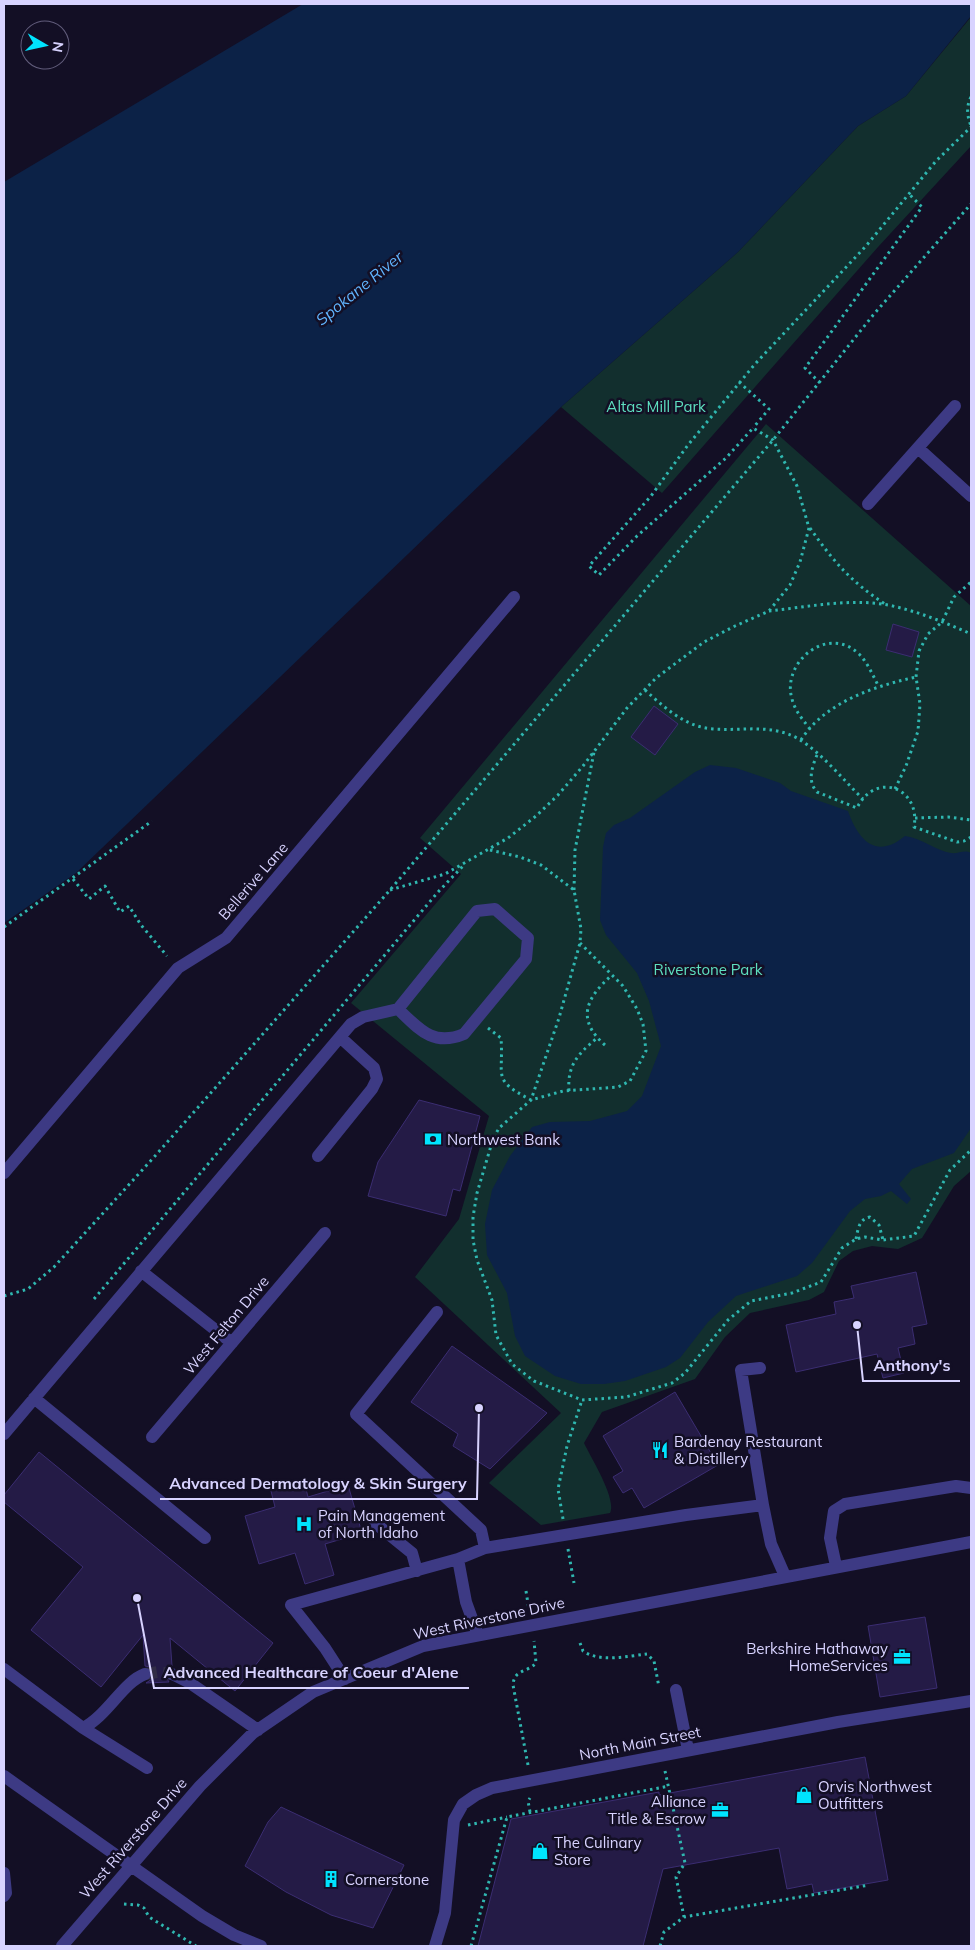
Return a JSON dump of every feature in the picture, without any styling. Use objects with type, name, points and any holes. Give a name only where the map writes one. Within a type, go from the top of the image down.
[{"type":"street","points":[[868,504],[956,406]]},
{"type":"street","points":[[918,448],[971,496]]},
{"type":"street","name":"Bellerive Lane","points":[[4,1173],[178,968],[226,938],[514,597]]},
{"type":"street","points":[[4,1434],[351,1024],[363,1016],[398,1009],[477,911],[494,909],[528,938],[526,959],[464,1034],[452,1039],[432,1038],[398,1009]]},
{"type":"street","points":[[318,1156],[372,1089],[376,1079],[374,1068],[340,1037]]},
{"type":"street","name":"West Felton Drive","points":[[152,1437],[325,1233]]},
{"type":"street","points":[[142,1272],[232,1343]]},
{"type":"street","points":[[437,1312],[356,1414],[481,1530],[485,1548]]},
{"type":"street","points":[[760,1368],[741,1370],[771,1544],[785,1576]]},
{"type":"street","points":[[34,1398],[205,1538]]},
{"type":"street","points":[[836,1566],[830,1538],[834,1511],[845,1504],[956,1486],[971,1488]]},
{"type":"street","points":[[346,1679],[325,1648],[291,1606],[458,1559],[485,1548],[686,1515],[764,1505]]},
{"type":"street","points":[[375,1523],[412,1553],[417,1571]]},
{"type":"street","name":"West Riverstone Drive","points":[[62,1946],[200,1786],[258,1730],[313,1692],[422,1646],[836,1566],[971,1542]]},
{"type":"street","points":[[458,1559],[466,1602],[478,1635]]},
{"type":"street","points":[[4,1669],[83,1728],[147,1768]]},
{"type":"street","points":[[83,1728],[96,1722],[128,1686],[145,1674]]},
{"type":"street","points":[[172,1674],[190,1683],[258,1730]]},
{"type":"street","points":[[676,1690],[688,1750]]},
{"type":"street","name":"North Main Street","points":[[435,1946],[445,1913],[454,1820],[463,1804],[476,1795],[492,1788],[530,1780],[838,1722],[971,1701]]},
{"type":"street","points":[[4,1776],[202,1916],[234,1935],[261,1946]]},
{"type":"street","points":[[4,1873],[6,1892],[4,1896]]},
{"type":"path","points":[[739,382],[769,409],[726,458],[637,536],[599,574],[589,566],[651,496],[688,445],[739,382],[799,315],[866,246],[936,161],[971,126],[967,104],[971,97]]},
{"type":"path","points":[[820,382],[805,368],[922,207],[908,193]]},
{"type":"path","points":[[4,1296],[28,1289],[54,1268],[390,890],[773,440],[874,314],[971,204]]},
{"type":"path","points":[[753,428],[773,440],[797,486],[809,528],[842,572],[861,589],[886,605]]},
{"type":"path","points":[[768,611],[790,585],[800,562],[809,528]]},
{"type":"path","points":[[895,789],[906,766],[918,731],[920,704],[916,677],[919,651],[928,634],[942,622],[954,597],[971,582]]},
{"type":"path","points":[[390,890],[426,881],[465,864],[490,850],[536,816],[558,794],[627,708],[680,659],[704,642],[768,611],[861,603],[886,605],[942,622],[971,634]]},
{"type":"path","points":[[810,729],[797,712],[790,687],[796,664],[805,654],[816,647],[830,643],[847,645],[858,653],[867,664],[879,687]]},
{"type":"path","points":[[802,740],[810,729],[838,707],[879,687],[916,677]]},
{"type":"path","points":[[645,690],[670,711],[700,726],[712,729],[765,729],[802,740],[863,798]]},
{"type":"path","points":[[531,1100],[580,943],[581,929],[574,890],[575,850],[594,751]]},
{"type":"path","points":[[817,755],[811,780],[812,786],[817,792],[857,808],[863,798],[874,789],[883,787],[895,789],[906,796],[911,802],[915,818],[914,827],[951,841],[964,842],[971,837]]},
{"type":"path","points":[[915,818],[948,817],[971,820]]},
{"type":"path","points":[[4,927],[152,821]]},
{"type":"path","points":[[490,850],[541,865],[574,890]]},
{"type":"path","points":[[94,1299],[438,892],[465,864]]},
{"type":"path","points":[[73,879],[89,900],[105,886],[120,912],[129,906],[141,925],[178,968]]},
{"type":"path","points":[[580,943],[622,986],[637,1009],[643,1024],[646,1051],[630,1080],[618,1087],[569,1091],[531,1100],[499,1128],[477,1193],[473,1217],[473,1240],[477,1260],[492,1300],[496,1335],[512,1364],[534,1382],[582,1400],[626,1396],[672,1383],[685,1373],[728,1320],[740,1308],[751,1301],[792,1293],[821,1282],[842,1248],[856,1239],[882,1240],[914,1236],[950,1170],[971,1150]]},
{"type":"path","points":[[605,1045],[597,1038],[589,1026],[588,1006],[594,992],[612,975]]},
{"type":"path","points":[[477,1019],[501,1038],[503,1081],[509,1089],[531,1100]]},
{"type":"path","points":[[569,1091],[569,1072],[572,1062],[579,1053],[597,1038]]},
{"type":"path","points":[[856,1239],[860,1224],[865,1218],[870,1217],[879,1225],[882,1240]]},
{"type":"path","points":[[574,1583],[558,1489],[566,1446],[582,1400]]},
{"type":"path","points":[[526,1591],[536,1663],[532,1667],[518,1672],[513,1678],[512,1685],[533,1792],[528,1801],[530,1812]]},
{"type":"path","points":[[453,1829],[530,1812],[669,1786]]},
{"type":"path","points":[[471,1946],[507,1817]]},
{"type":"path","points":[[660,1946],[664,1932],[684,1917],[869,1885]]},
{"type":"path","points":[[124,1904],[138,1905],[144,1908],[149,1917],[196,1946]]},
{"type":"green space","name":"Altas Mill Park","points":[[971,17],[971,146],[878,247],[662,493],[561,407],[738,252],[858,126],[906,96]]},
{"type":"green space","name":"Riverstone Park","points":[[766,424],[971,606],[971,1171],[954,1186],[922,1238],[898,1249],[872,1246],[853,1251],[839,1261],[824,1292],[809,1300],[750,1313],[725,1337],[695,1379],[602,1412],[584,1443],[607,1489],[610,1498],[610,1513],[541,1525],[489,1483],[561,1413],[415,1277],[459,1219],[489,1116],[351,1003],[461,874],[420,838]]},
{"type":"water","name":"Spokane River","points":[[303,4],[971,4],[971,16],[906,96],[858,126],[738,252],[561,407],[76,873],[4,923],[4,182]]},
{"type":"water","points":[[710,765],[736,768],[780,783],[791,791],[848,811],[857,831],[869,843],[877,846],[895,843],[905,836],[917,839],[945,852],[966,851],[971,853],[971,1128],[954,1153],[912,1169],[899,1184],[911,1199],[907,1204],[891,1191],[881,1196],[865,1199],[850,1211],[812,1263],[797,1276],[736,1296],[708,1322],[680,1358],[666,1367],[625,1381],[604,1384],[581,1384],[555,1376],[525,1356],[515,1336],[507,1293],[487,1255],[485,1224],[492,1190],[510,1156],[532,1127],[550,1122],[590,1121],[627,1111],[642,1096],[661,1046],[649,1001],[637,973],[606,935],[600,920],[603,847],[606,833],[614,825],[630,818],[695,772]]},
{"type":"building","points":[[893,624],[919,632],[912,657],[886,650]]},
{"type":"building","points":[[654,706],[678,724],[655,755],[631,737]]},
{"type":"building","name":"Northwest Bank","points":[[419,1100],[480,1116],[460,1191],[453,1189],[446,1216],[368,1196],[378,1162]]},
{"type":"building","points":[[916,1272],[927,1324],[912,1327],[915,1344],[898,1348],[904,1373],[883,1378],[877,1354],[796,1372],[786,1325],[836,1314],[834,1302],[854,1298],[851,1286]]},
{"type":"building","points":[[452,1346],[547,1413],[490,1469],[453,1446],[458,1434],[411,1402]]},
{"type":"building","name":"Bardenay Restaurant & Distillery","points":[[675,1392],[718,1465],[644,1508],[632,1488],[623,1493],[613,1477],[623,1471],[603,1436]]},
{"type":"building","points":[[39,1452],[273,1643],[235,1691],[170,1638],[172,1666],[167,1668],[164,1674],[169,1682],[146,1683],[152,1679],[153,1674],[150,1667],[145,1666],[143,1635],[101,1687],[31,1630],[83,1567],[4,1502],[4,1495]]},
{"type":"building","name":"Pain Management of North Idaho","points":[[304,1481],[308,1497],[348,1485],[362,1533],[325,1544],[334,1575],[305,1584],[295,1553],[259,1564],[245,1516],[275,1507],[271,1491]]},
{"type":"building","name":"Berkshire Hathaway HomeServices","points":[[925,1617],[937,1688],[880,1697],[868,1626]]},
{"type":"building","points":[[865,1757],[888,1880],[814,1893],[812,1884],[787,1889],[779,1848],[663,1869],[643,1946],[478,1946],[511,1819],[659,1792],[659,1795]]},
{"type":"building","name":"Cornerstone","points":[[281,1807],[404,1865],[373,1928],[331,1915],[286,1892],[245,1866],[268,1822]]},
{"type":"tunnel","points":[[145,1674],[158,1672],[172,1674]]},
{"type":"place","name":"Northwest Bank","points":[[433,1139]]},
{"type":"place","name":"Anthony's","points":[[857,1325]]},
{"type":"place","name":"Advanced Dermatology & Skin Surgery","points":[[479,1408]]},
{"type":"place","name":"Bardenay Restaurant & Distillery","points":[[660,1450]]},
{"type":"place","name":"Pain Management of North Idaho","points":[[304,1524]]},
{"type":"place","name":"Advanced Healthcare of Coeur d'Alene","points":[[137,1598]]},
{"type":"place","name":"Berkshire Hathaway HomeServices","points":[[902,1657]]},
{"type":"place","name":"Orvis Northwest Outfitters","points":[[804,1795]]},
{"type":"place","name":"Alliance Title & Escrow","points":[[720,1810]]},
{"type":"place","name":"The Culinary Store","points":[[540,1851]]},
{"type":"place","name":"Cornerstone","points":[[331,1879]]}]
